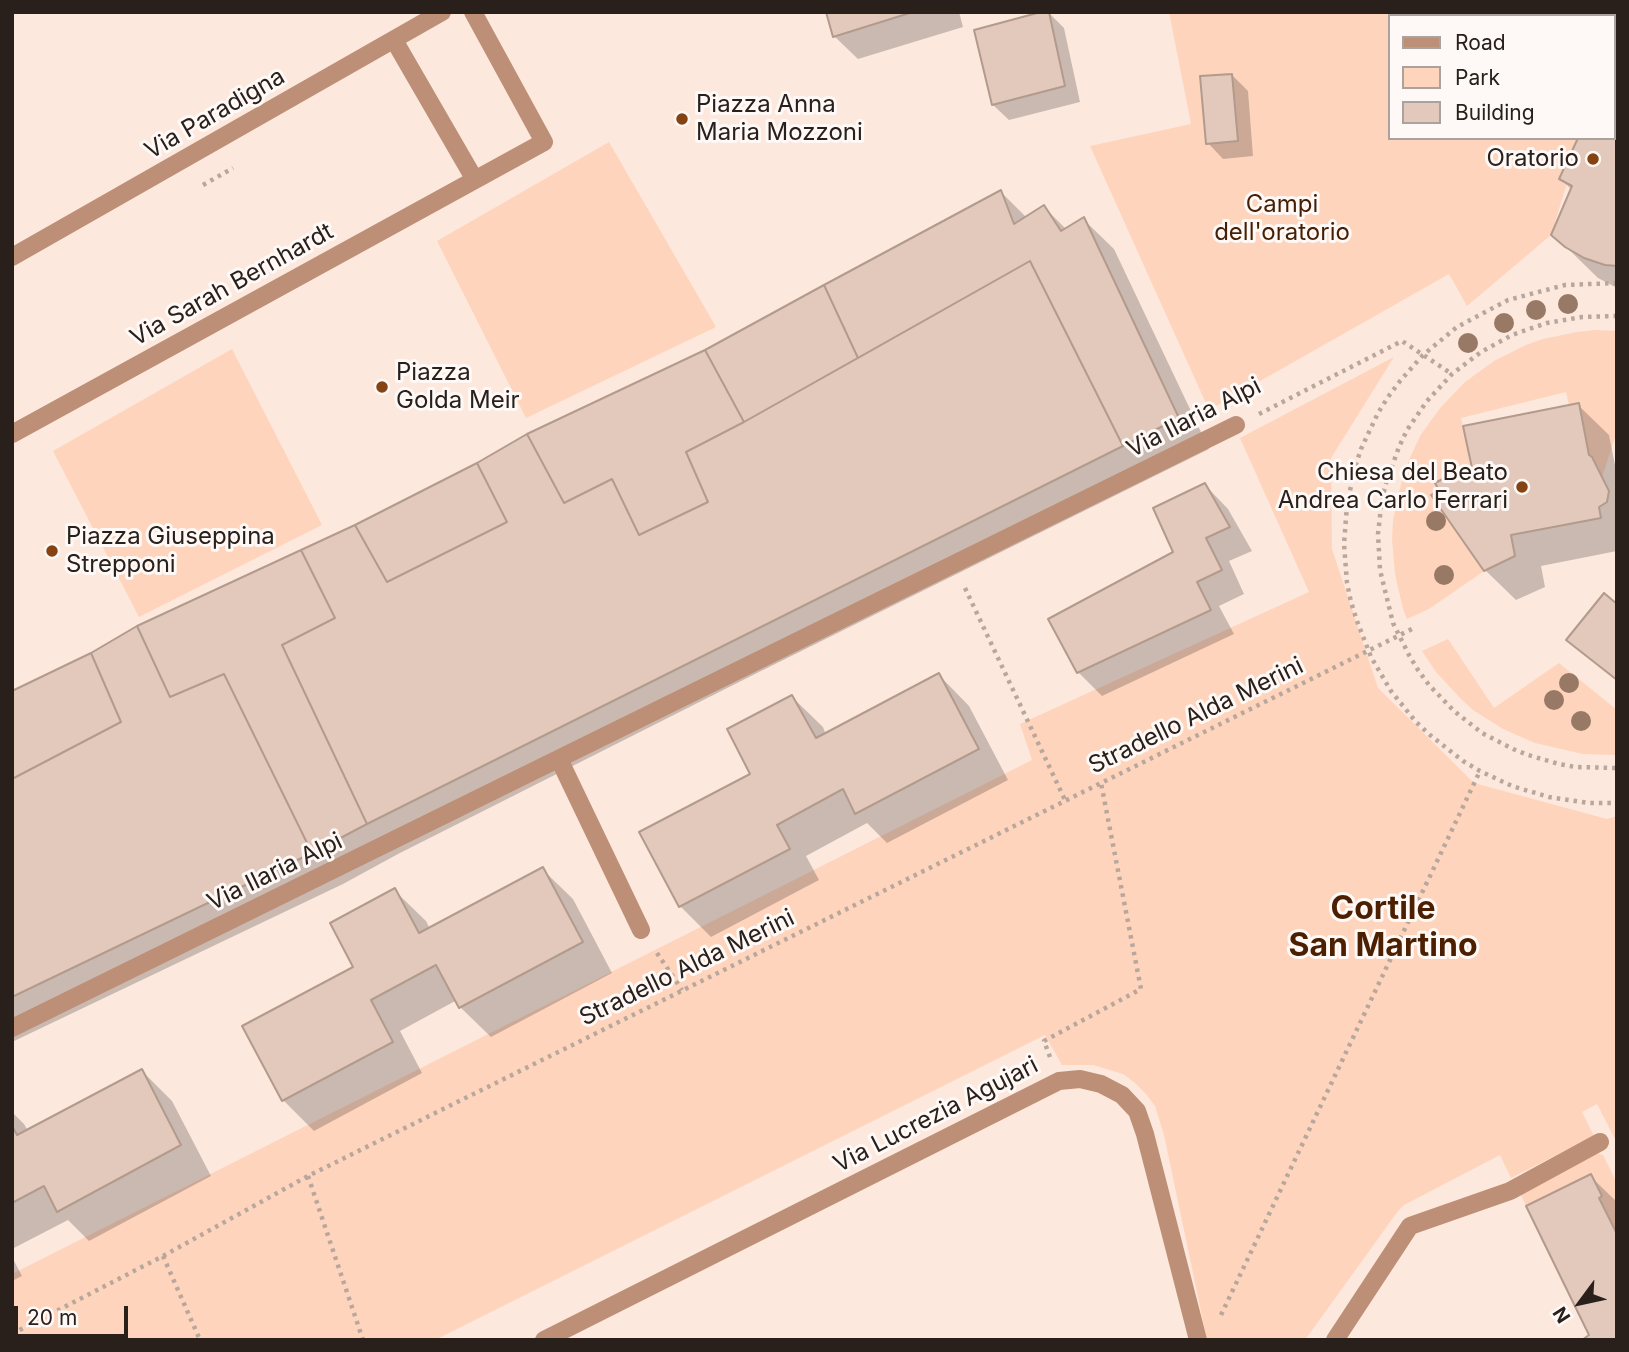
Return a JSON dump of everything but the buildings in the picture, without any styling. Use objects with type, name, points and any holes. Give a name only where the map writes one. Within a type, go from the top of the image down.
[{"type":"street","name":"Via Paradigna","points":[[12,257],[442,12]]},
{"type":"street","name":"Via Sarah Bernhardt","points":[[12,434],[544,142],[473,12]]},
{"type":"street","points":[[394,40],[475,180]]},
{"type":"street","name":"Via Ilaria Alpi","points":[[12,1028],[1236,425]]},
{"type":"street","points":[[559,759],[640,930]]},
{"type":"street","name":"Via Lucrezia Agujari","points":[[544,1340],[1059,1081],[1080,1079],[1101,1084],[1122,1095],[1137,1111],[1198,1340]]},
{"type":"street","points":[[1335,1340],[1410,1226],[1510,1191],[1600,1142]]},
{"type":"path","points":[[1617,282],[1565,285],[1508,300],[1457,327],[1423,355],[1400,381],[1378,413],[1355,467],[1348,496],[1344,544],[1348,583],[1357,621],[1368,650],[1391,691],[1416,722],[1445,748],[1480,771],[1512,786],[1549,797],[1588,803],[1617,803]]},
{"type":"path","points":[[1617,316],[1582,317],[1529,328],[1481,352],[1452,374],[1427,401],[1399,447],[1387,480],[1379,516],[1378,552],[1383,588],[1393,622],[1409,655],[1429,685],[1454,711],[1482,733],[1513,749],[1551,762],[1591,769],[1617,768]]},
{"type":"path","name":"Via Ilaria Alpi","points":[[1236,425],[1402,341],[1452,374]]},
{"type":"path","points":[[954,565],[1065,800]]},
{"type":"path","name":"Stradello Alda Merini","points":[[12,1334],[163,1256],[308,1176],[1412,629]]},
{"type":"path","points":[[1220,1316],[1480,771]]},
{"type":"path","points":[[1059,1081],[1044,1041],[1141,989],[1101,783]]},
{"type":"path","points":[[640,930],[682,990]]},
{"type":"path","points":[[308,1176],[363,1340]]},
{"type":"path","points":[[163,1256],[200,1340]]},
{"type":"green space","name":"Campi dell'oratorio","points":[[1169,12],[1617,12],[1615,84],[1615,14],[1388,14],[1388,140],[1580,140],[1551,235],[1467,306],[1449,274],[1209,410],[1090,146],[1191,124]]},
{"type":"green space","points":[[609,142],[716,327],[526,418],[437,241]]},
{"type":"green space","points":[[1595,330],[1617,331],[1617,432],[1602,477],[1589,455],[1579,403],[1569,405],[1566,392],[1461,418],[1472,468],[1435,483],[1439,490],[1431,496],[1484,571],[1429,609],[1407,619],[1395,574],[1393,521],[1405,469],[1420,436],[1441,407],[1465,382],[1494,361],[1543,339]]},
{"type":"green space","points":[[232,349],[322,525],[139,617],[53,451]]},
{"type":"green space","points":[[1394,357],[1331,458],[1332,549],[1378,688],[1474,783],[1607,819],[1617,816],[1617,1143],[1597,1104],[1582,1112],[1594,1136],[1511,1178],[1500,1155],[1404,1205],[1305,1340],[1207,1340],[1164,1135],[1155,1106],[1135,1083],[1123,1074],[1093,1065],[1062,1065],[1045,1035],[435,1340],[12,1340],[12,1274],[1032,760],[1020,724],[1309,592],[1240,438]]},
{"type":"green space","points":[[1448,639],[1494,708],[1559,663],[1617,710],[1617,755],[1583,754],[1535,743],[1503,729],[1473,710],[1436,672],[1422,651]]},
{"type":"green space","points":[[1596,1153],[1603,1155],[1617,1183],[1617,1234],[1599,1198],[1602,1196],[1591,1174],[1526,1206],[1519,1191]]},
{"type":"place","name":"Piazza Anna Maria Mozzoni","points":[[682,119]]},
{"type":"place","name":"Oratorio","points":[[1593,159]]},
{"type":"place","name":"Piazza Golda Meir","points":[[382,387]]},
{"type":"place","name":"Chiesa del Beato Andrea Carlo Ferrari","points":[[1522,487]]},
{"type":"place","name":"Piazza Giuseppina Strepponi","points":[[52,551]]},
{"type":"district","name":"Cortile San Martino","points":[[1383,928]]}]
